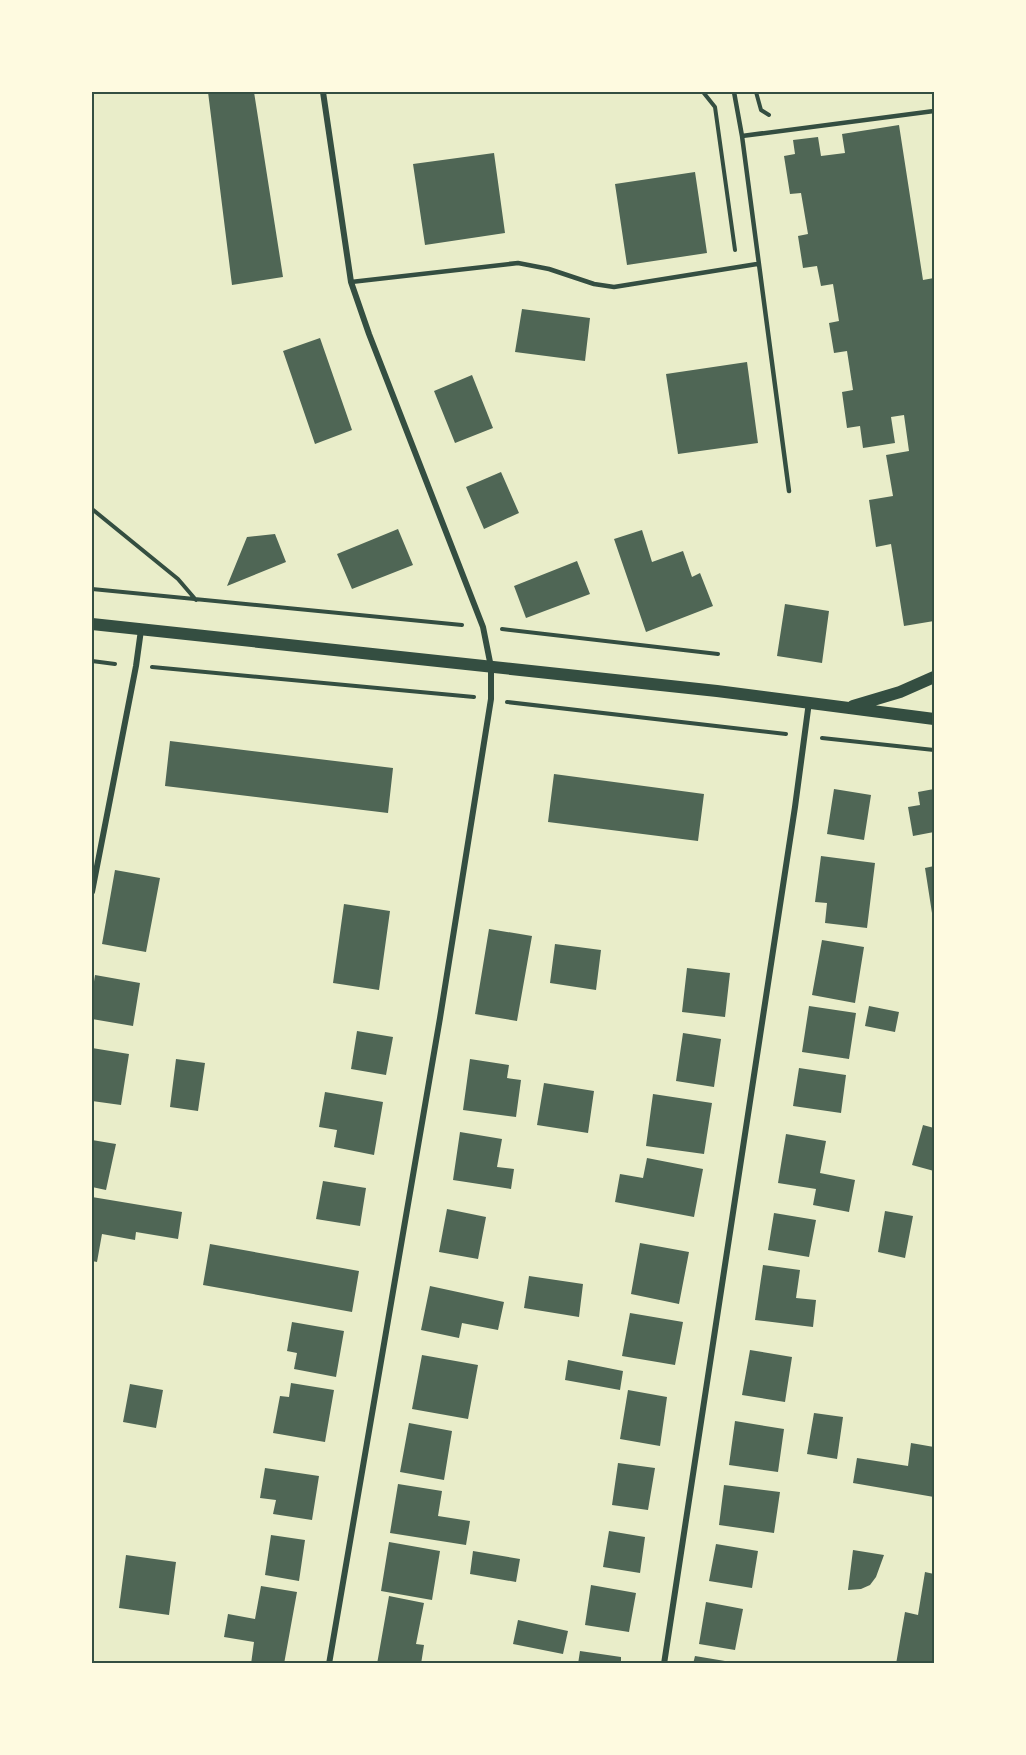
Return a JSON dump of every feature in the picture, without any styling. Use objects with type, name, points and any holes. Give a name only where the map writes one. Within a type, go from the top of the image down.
[{"type":"main road","points":[[92,624],[809,702],[934,719]]},
{"type":"main road","points":[[849,707],[900,692],[934,677]]},
{"type":"street","points":[[323,92],[351,282],[483,627],[491,667],[491,699],[440,1018],[329,1664]]},
{"type":"street","points":[[92,892],[141,630]]},
{"type":"street","points":[[664,1664],[809,702]]},
{"type":"lane","points":[[734,92],[742,136],[757,264],[789,491]]},
{"type":"lane","points":[[742,136],[934,111]]},
{"type":"lane","points":[[351,282],[518,263],[549,269],[594,284],[614,286],[757,264]]},
{"type":"path","points":[[703,92],[715,107],[717,118],[735,249],[733,256],[728,258],[729,269]]},
{"type":"path","points":[[92,509],[178,579],[196,600]]},
{"type":"path","points":[[92,589],[462,625]]},
{"type":"path","points":[[502,629],[718,654]]},
{"type":"path","points":[[92,661],[115,664]]},
{"type":"path","points":[[152,667],[474,697]]},
{"type":"path","points":[[506,702],[786,734]]},
{"type":"path","points":[[814,737],[934,750]]},
{"type":"building","points":[[208,92],[254,92],[283,277],[232,285]]},
{"type":"building","points":[[899,125],[923,280],[934,278],[934,621],[904,626],[891,544],[876,547],[869,500],[893,496],[886,455],[909,451],[904,415],[891,417],[895,443],[863,448],[860,426],[847,428],[842,392],[853,390],[847,351],[834,353],[829,323],[839,321],[833,284],[821,286],[817,266],[803,268],[798,236],[808,234],[801,193],[790,194],[784,156],[795,154],[793,140],[818,137],[821,156],[845,153],[842,134]]},
{"type":"building","points":[[494,153],[505,233],[425,245],[413,164]]},
{"type":"building","points":[[695,172],[707,253],[627,265],[615,184]]},
{"type":"building","points":[[522,309],[590,318],[585,361],[515,352]]},
{"type":"building","points":[[320,338],[352,430],[315,444],[283,351]]},
{"type":"building","points":[[747,362],[758,443],[678,454],[666,374]]},
{"type":"building","points":[[472,375],[493,428],[455,443],[434,391]]},
{"type":"building","points":[[501,472],[519,513],[484,529],[466,487]]},
{"type":"building","points":[[398,529],[413,565],[352,589],[337,554]]},
{"type":"building","points":[[642,530],[652,562],[683,551],[692,577],[700,573],[713,606],[646,632],[614,539]]},
{"type":"building","points":[[275,534],[286,562],[227,586],[247,537]]},
{"type":"building","points":[[577,561],[590,594],[526,618],[514,586]]},
{"type":"building","points":[[785,604],[829,611],[822,663],[777,656]]},
{"type":"building","points":[[170,741],[393,768],[388,813],[165,786]]},
{"type":"building","points":[[554,774],[704,794],[698,841],[548,822]]},
{"type":"building","points":[[834,789],[871,795],[864,840],[827,834]]},
{"type":"building","points":[[934,789],[934,832],[913,836],[908,807],[920,805],[918,792]]},
{"type":"building","points":[[821,856],[875,863],[867,928],[825,923],[827,903],[815,902]]},
{"type":"building","points":[[934,866],[934,913],[932,913],[925,868]]},
{"type":"building","points":[[115,870],[160,878],[146,952],[102,944]]},
{"type":"building","points":[[344,904],[390,911],[379,990],[333,983]]},
{"type":"building","points":[[489,929],[532,936],[517,1021],[475,1014]]},
{"type":"building","points":[[822,940],[864,947],[855,1003],[812,995]]},
{"type":"building","points":[[555,944],[601,950],[596,990],[550,983]]},
{"type":"building","points":[[687,968],[730,973],[725,1017],[682,1012]]},
{"type":"building","points":[[95,975],[140,983],[133,1026],[92,1019]]},
{"type":"building","points":[[809,1006],[856,1013],[849,1059],[802,1052]]},
{"type":"building","points":[[869,1006],[899,1012],[895,1032],[865,1026]]},
{"type":"building","points":[[357,1031],[393,1037],[386,1075],[351,1069]]},
{"type":"building","points":[[683,1033],[721,1039],[714,1087],[676,1081]]},
{"type":"building","points":[[92,1048],[129,1054],[121,1105],[92,1101]]},
{"type":"building","points":[[176,1059],[205,1063],[198,1111],[170,1107]]},
{"type":"building","points":[[470,1059],[509,1065],[507,1078],[521,1080],[516,1117],[463,1110]]},
{"type":"building","points":[[799,1068],[846,1075],[841,1113],[793,1106]]},
{"type":"building","points":[[544,1083],[594,1091],[588,1133],[537,1125]]},
{"type":"building","points":[[325,1092],[383,1102],[374,1155],[334,1147],[337,1130],[319,1127]]},
{"type":"building","points":[[653,1094],[712,1103],[704,1154],[646,1146]]},
{"type":"building","points":[[923,1125],[934,1128],[934,1171],[912,1165]]},
{"type":"building","points":[[460,1132],[502,1139],[497,1167],[514,1169],[511,1189],[453,1180]]},
{"type":"building","points":[[786,1134],[826,1141],[820,1173],[855,1180],[849,1212],[813,1205],[816,1189],[778,1183]]},
{"type":"building","points":[[92,1140],[116,1144],[106,1190],[92,1187]]},
{"type":"building","points":[[647,1158],[703,1169],[694,1217],[615,1202],[620,1174],[643,1178]]},
{"type":"building","points":[[323,1181],[366,1188],[360,1226],[316,1219]]},
{"type":"building","points":[[92,1197],[182,1212],[178,1239],[136,1232],[135,1240],[102,1234],[97,1262],[92,1261]]},
{"type":"building","points":[[447,1209],[486,1217],[478,1259],[439,1252]]},
{"type":"building","points":[[885,1211],[913,1216],[905,1258],[878,1252]]},
{"type":"building","points":[[774,1213],[816,1220],[809,1257],[768,1250]]},
{"type":"building","points":[[640,1243],[689,1252],[679,1304],[631,1294]]},
{"type":"building","points":[[210,1244],[359,1271],[352,1312],[203,1285]]},
{"type":"building","points":[[763,1265],[800,1270],[796,1298],[816,1300],[813,1327],[755,1320]]},
{"type":"building","points":[[529,1276],[583,1284],[579,1317],[524,1308]]},
{"type":"building","points":[[430,1286],[504,1302],[498,1330],[462,1323],[459,1338],[421,1330]]},
{"type":"building","points":[[630,1313],[683,1322],[675,1365],[622,1356]]},
{"type":"building","points":[[292,1322],[344,1331],[336,1377],[294,1369],[297,1353],[287,1351]]},
{"type":"building","points":[[750,1350],[792,1357],[785,1402],[742,1395]]},
{"type":"building","points":[[422,1355],[478,1365],[468,1419],[412,1409]]},
{"type":"building","points":[[568,1360],[623,1371],[620,1390],[565,1380]]},
{"type":"building","points":[[291,1383],[334,1390],[325,1442],[273,1433],[280,1396],[289,1397]]},
{"type":"building","points":[[130,1384],[163,1390],[156,1428],[123,1422]]},
{"type":"building","points":[[628,1390],[667,1397],[660,1446],[620,1439]]},
{"type":"building","points":[[814,1413],[843,1417],[837,1459],[807,1454]]},
{"type":"building","points":[[735,1421],[784,1429],[778,1472],[729,1465]]},
{"type":"building","points":[[409,1423],[452,1431],[444,1480],[400,1472]]},
{"type":"building","points":[[911,1443],[934,1447],[934,1497],[853,1483],[857,1458],[908,1466]]},
{"type":"building","points":[[618,1463],[655,1468],[648,1510],[612,1505]]},
{"type":"building","points":[[265,1468],[319,1476],[312,1520],[273,1514],[276,1500],[260,1498]]},
{"type":"building","points":[[398,1484],[442,1491],[438,1516],[470,1521],[466,1545],[390,1533]]},
{"type":"building","points":[[724,1485],[780,1492],[774,1533],[719,1525]]},
{"type":"building","points":[[609,1531],[645,1537],[640,1573],[603,1567]]},
{"type":"building","points":[[271,1535],[305,1540],[299,1581],[265,1575]]},
{"type":"building","points":[[389,1542],[440,1551],[432,1600],[381,1591]]},
{"type":"building","points":[[716,1544],[758,1551],[752,1588],[709,1581]]},
{"type":"building","points":[[853,1550],[884,1555],[876,1577],[870,1585],[861,1589],[848,1590]]},
{"type":"building","points":[[473,1551],[520,1559],[516,1582],[470,1574]]},
{"type":"building","points":[[126,1555],[176,1562],[169,1615],[119,1608]]},
{"type":"building","points":[[925,1572],[934,1574],[934,1664],[896,1664],[905,1612],[918,1615]]},
{"type":"building","points":[[591,1585],[636,1593],[629,1632],[585,1625]]},
{"type":"building","points":[[261,1586],[297,1592],[284,1664],[251,1664],[254,1642],[224,1637],[228,1614],[255,1619]]},
{"type":"building","points":[[389,1596],[424,1603],[416,1644],[424,1645],[421,1664],[377,1664]]},
{"type":"building","points":[[706,1602],[743,1609],[735,1650],[699,1644]]},
{"type":"building","points":[[518,1620],[568,1631],[563,1654],[513,1644]]},
{"type":"building","points":[[580,1651],[621,1657],[621,1664],[578,1664]]},
{"type":"building","points":[[695,1656],[731,1662],[731,1664],[693,1664]]}]
